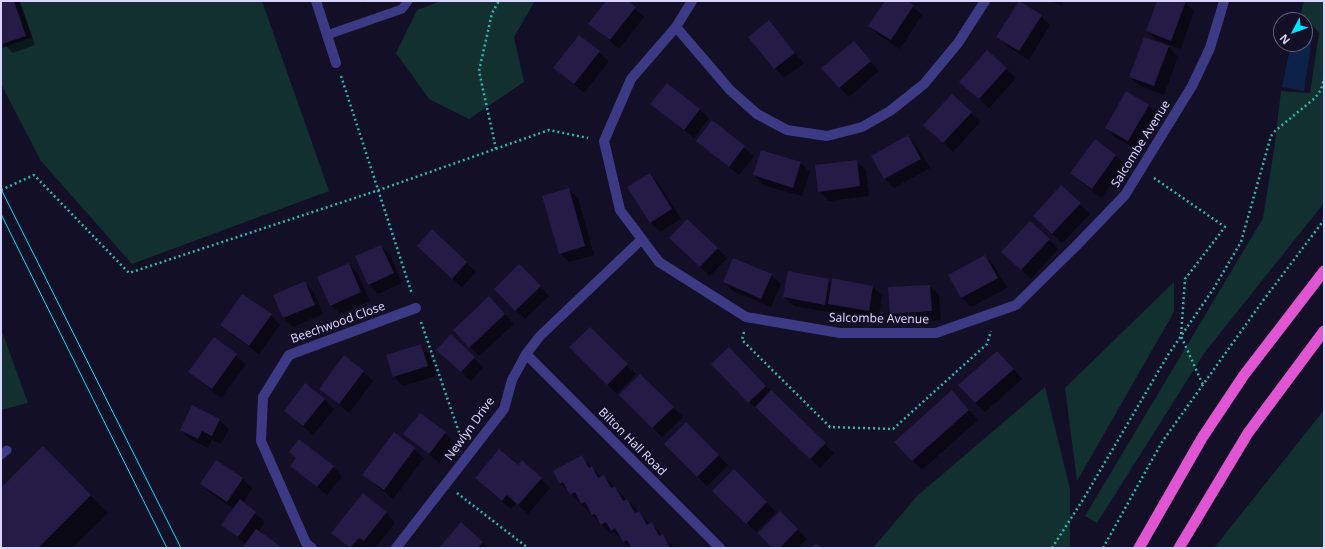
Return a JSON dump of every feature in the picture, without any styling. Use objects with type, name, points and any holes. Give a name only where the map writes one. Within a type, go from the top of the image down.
[{"type":"highway","points":[[1139,548],[1202,438],[1244,375],[1324,271]]},
{"type":"highway","points":[[1179,548],[1248,433],[1324,330]]},
{"type":"street","points":[[316,1],[336,63]]},
{"type":"street","points":[[604,141],[631,80],[676,27],[692,1]]},
{"type":"street","points":[[676,27],[730,90],[757,114],[787,130],[827,136],[862,127],[890,112],[924,84],[958,43],[985,1]]},
{"type":"street","name":"Salcombe Avenue","points":[[604,141],[620,210],[659,262],[746,317],[840,333],[936,332],[1016,305],[1125,195],[1192,86],[1210,48],[1224,1]]},
{"type":"street","name":"Newlyn Drive","points":[[396,548],[504,409],[512,380],[526,354],[540,336],[642,239]]},
{"type":"street","name":"Beechwood Close","points":[[312,548],[306,543],[260,441],[263,397],[289,355],[416,308]]},
{"type":"street","name":"Bilton Hall Road","points":[[526,354],[720,548]]},
{"type":"lane","points":[[327,34],[402,9],[408,1]]},
{"type":"path","points":[[496,149],[479,71],[492,13],[499,1]]},
{"type":"path","points":[[336,63],[379,190],[416,308],[467,456]]},
{"type":"path","points":[[1052,548],[1181,336],[1214,288],[1241,242],[1271,136],[1315,98],[1321,90],[1324,78]]},
{"type":"path","points":[[1,190],[34,174],[129,273],[379,190],[549,130],[604,141]]},
{"type":"path","points":[[1141,169],[1225,227],[1185,279],[1181,336],[1203,385]]},
{"type":"path","points":[[1103,548],[1162,442],[1324,220]]},
{"type":"path","points":[[746,317],[742,340],[830,427],[893,429],[987,344],[997,312]]},
{"type":"path","points":[[446,484],[528,548]]},
{"type":"green space","points":[[19,1],[262,1],[329,191],[132,264],[41,161],[1,84],[1,43],[3,48],[32,37]]},
{"type":"green space","points":[[441,1],[535,1],[514,37],[524,82],[469,119],[429,99],[396,53],[417,10]]},
{"type":"green space","points":[[1304,1],[1324,1],[1324,203],[1205,352],[1097,523],[1085,516],[1263,218],[1274,150],[1281,91],[1310,93],[1319,33],[1313,26],[1313,12],[1301,12]]},
{"type":"green space","points":[[1174,282],[1174,312],[1077,481],[1065,388]]},
{"type":"green space","points":[[1,329],[28,403],[1,410]]},
{"type":"green space","points":[[1045,387],[1070,489],[1070,548],[873,548],[917,496]]},
{"type":"green space","points":[[1324,410],[1324,548],[1214,548]]},
{"type":"water","points":[[1289,52],[1310,52],[1304,91],[1282,87]]},
{"type":"building","points":[[1,1],[14,1],[26,36],[2,44]]},
{"type":"building","points":[[606,1],[628,1],[636,7],[610,40],[588,24]]},
{"type":"building","points":[[885,1],[908,1],[914,5],[891,40],[868,26]]},
{"type":"building","points":[[1019,1],[1042,15],[1019,51],[996,37]]},
{"type":"building","points":[[1157,1],[1186,1],[1171,41],[1146,31]]},
{"type":"building","points":[[769,20],[795,53],[774,69],[748,37]]},
{"type":"building","points":[[579,35],[600,51],[574,84],[553,68]]},
{"type":"building","points":[[1144,37],[1169,46],[1154,86],[1129,77]]},
{"type":"building","points":[[854,41],[871,61],[839,88],[821,68]]},
{"type":"building","points":[[987,50],[1007,68],[979,99],[959,82]]},
{"type":"building","points":[[667,83],[700,109],[684,130],[650,104]]},
{"type":"building","points":[[1126,91],[1149,105],[1128,141],[1105,128]]},
{"type":"building","points":[[952,94],[972,112],[943,143],[923,125]]},
{"type":"building","points":[[712,120],[745,146],[729,167],[696,141]]},
{"type":"building","points":[[908,135],[921,159],[884,179],[871,156]]},
{"type":"building","points":[[1095,139],[1116,155],[1092,189],[1070,173]]},
{"type":"building","points":[[761,150],[801,162],[793,188],[753,175]]},
{"type":"building","points":[[857,160],[860,186],[818,192],[815,165]]},
{"type":"building","points":[[650,173],[672,209],[650,223],[627,187]]},
{"type":"building","points":[[1061,185],[1081,203],[1052,234],[1033,216]]},
{"type":"building","points":[[569,188],[585,246],[559,254],[542,196]]},
{"type":"building","points":[[687,219],[718,248],[700,267],[669,238]]},
{"type":"building","points":[[1030,221],[1050,239],[1021,270],[1001,252]]},
{"type":"building","points":[[432,229],[467,262],[452,279],[417,246]]},
{"type":"building","points":[[381,245],[394,273],[368,285],[355,256]]},
{"type":"building","points":[[985,255],[998,278],[961,298],[948,275]]},
{"type":"building","points":[[733,258],[772,274],[761,299],[723,282]]},
{"type":"building","points":[[349,263],[361,292],[330,306],[317,277]]},
{"type":"building","points":[[519,264],[541,286],[515,311],[494,289]]},
{"type":"building","points":[[788,271],[829,279],[825,305],[783,297]]},
{"type":"building","points":[[832,278],[873,286],[869,311],[828,304]]},
{"type":"building","points":[[305,281],[315,305],[283,318],[273,295]]},
{"type":"building","points":[[930,285],[932,311],[890,314],[888,287]]},
{"type":"building","points":[[242,294],[272,314],[249,346],[220,325]]},
{"type":"building","points":[[489,296],[505,314],[469,348],[453,330]]},
{"type":"building","points":[[590,327],[628,364],[607,385],[569,347]]},
{"type":"building","points":[[451,334],[475,357],[461,372],[436,350]]},
{"type":"building","points":[[214,337],[237,354],[212,389],[188,372]]},
{"type":"building","points":[[421,344],[428,366],[393,377],[386,355]]},
{"type":"building","points":[[729,347],[766,386],[748,403],[711,364]]},
{"type":"building","points":[[997,351],[1014,369],[975,403],[958,385]]},
{"type":"building","points":[[344,355],[364,371],[339,404],[319,389]]},
{"type":"building","points":[[640,374],[674,407],[652,428],[619,395]]},
{"type":"building","points":[[305,383],[325,399],[303,426],[284,411]]},
{"type":"building","points":[[771,390],[826,443],[810,459],[755,407]]},
{"type":"building","points":[[952,390],[969,410],[912,461],[894,442]]},
{"type":"building","points":[[192,405],[220,419],[212,436],[202,431],[198,439],[180,430]]},
{"type":"building","points":[[420,413],[446,432],[429,454],[403,434]]},
{"type":"building","points":[[686,422],[719,455],[697,477],[664,444]]},
{"type":"building","points":[[394,432],[415,448],[384,490],[362,475]]},
{"type":"building","points":[[299,439],[334,466],[317,487],[290,466],[296,458],[289,452]]},
{"type":"building","points":[[43,446],[91,495],[38,548],[1,548],[1,488]]},
{"type":"building","points":[[499,449],[518,465],[522,460],[542,478],[518,505],[507,495],[502,501],[475,478]]},
{"type":"building","points":[[582,455],[589,468],[592,466],[598,478],[604,475],[611,488],[615,486],[623,501],[627,499],[635,513],[639,511],[647,525],[652,522],[659,536],[663,534],[670,548],[631,548],[627,540],[623,542],[615,528],[611,531],[606,522],[601,525],[595,514],[592,515],[585,502],[581,504],[575,492],[570,495],[563,482],[560,484],[553,471]]},
{"type":"building","points":[[216,460],[243,478],[227,502],[200,484]]},
{"type":"building","points":[[734,469],[767,502],[746,524],[712,491]]},
{"type":"building","points":[[363,493],[387,512],[364,541],[359,538],[350,548],[331,533]]},
{"type":"building","points":[[240,499],[256,512],[238,537],[221,525]]},
{"type":"building","points":[[780,511],[798,529],[780,548],[772,548],[758,533]]},
{"type":"building","points":[[461,522],[483,542],[478,548],[439,548]]},
{"type":"building","points":[[256,529],[280,546],[278,548],[242,548]]},
{"type":"building","points":[[816,543],[821,548],[811,548]]},
{"type":"tram line","points":[[1,189],[181,548]]},
{"type":"tram line","points":[[1,214],[167,548]]}]
